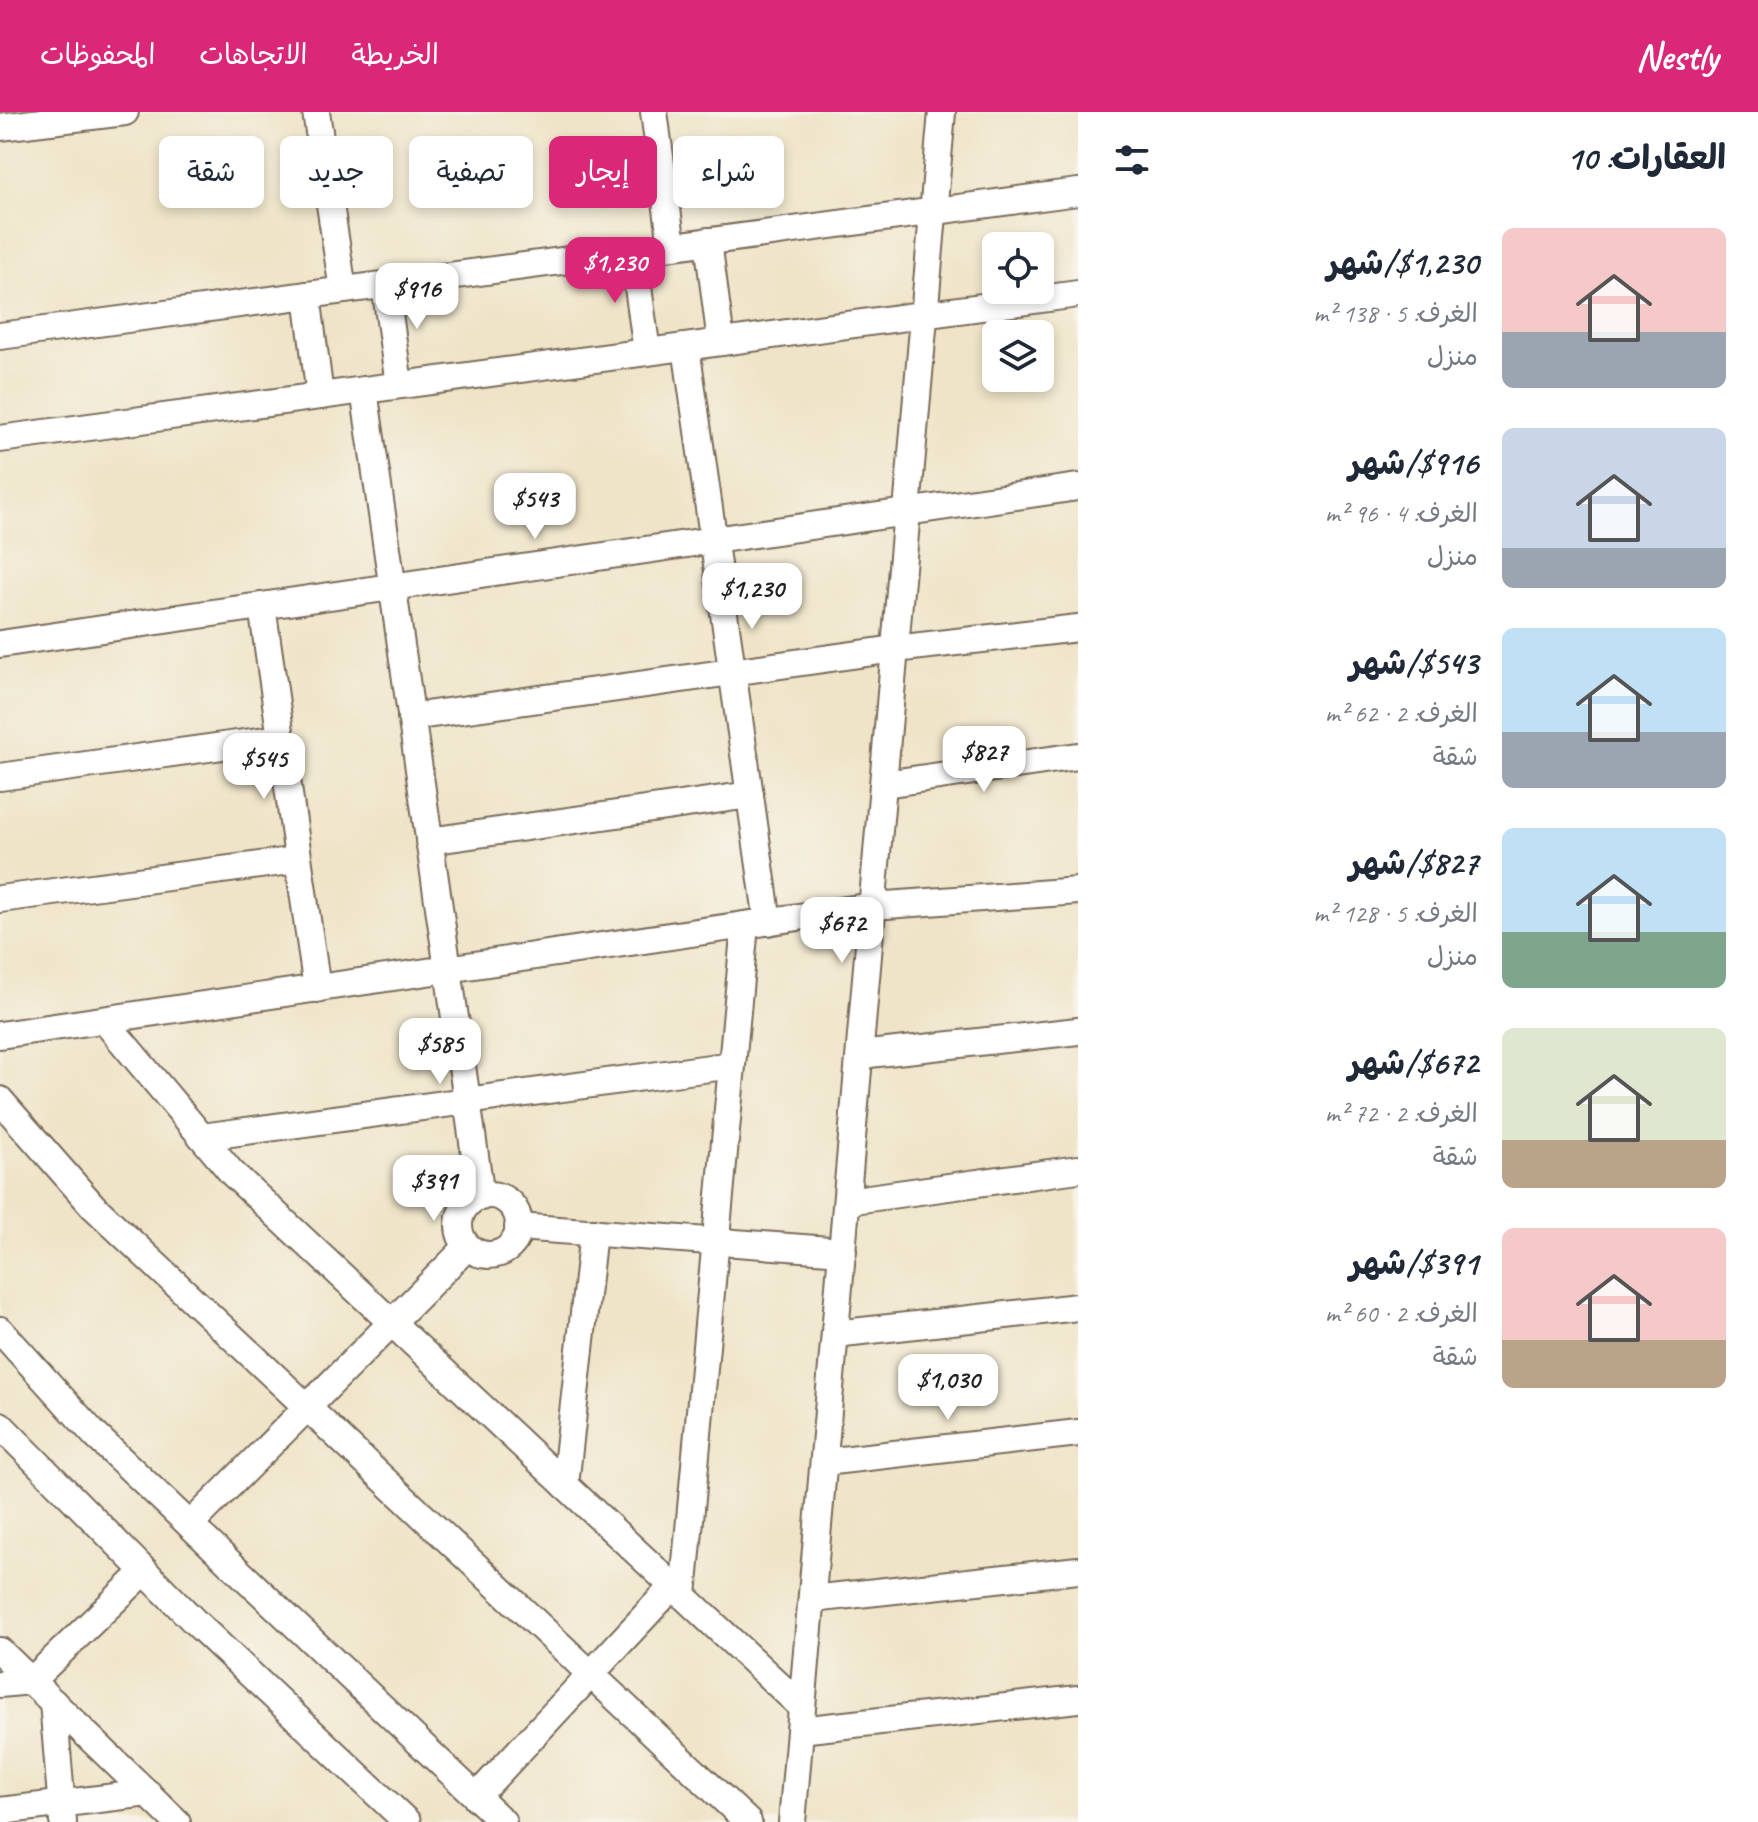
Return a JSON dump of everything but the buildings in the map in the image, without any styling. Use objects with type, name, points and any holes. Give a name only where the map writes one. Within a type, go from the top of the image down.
[{"type":"street","points":[[0,127],[125,112]]},
{"type":"street","points":[[316,112],[343,290]]},
{"type":"street","points":[[654,112],[672,246]]},
{"type":"street","points":[[792,1822],[942,112]]},
{"type":"street","points":[[0,336],[1078,192]]},
{"type":"street","points":[[708,241],[721,342]]},
{"type":"street","points":[[633,251],[647,352]]},
{"type":"street","points":[[385,285],[399,385]]},
{"type":"street","points":[[0,439],[1078,294]]},
{"type":"street","points":[[307,295],[320,396]]},
{"type":"street","points":[[476,1797],[591,1674],[678,1590],[732,1065],[757,924],[750,795],[686,347]]},
{"type":"street","points":[[364,390],[481,1197]]},
{"type":"street","points":[[0,644],[1078,487]]},
{"type":"street","points":[[262,606],[317,989]]},
{"type":"street","points":[[411,717],[895,649],[1078,628]]},
{"type":"street","points":[[0,777],[281,738]]},
{"type":"street","points":[[884,784],[1078,756]]},
{"type":"street","points":[[429,841],[750,795]]},
{"type":"street","points":[[0,899],[298,860]]},
{"type":"street","points":[[0,1035],[873,906],[1078,891]]},
{"type":"street","points":[[104,1020],[232,1173],[678,1590],[801,1719]]},
{"type":"street","points":[[860,1055],[1078,1031]]},
{"type":"street","points":[[202,1137],[732,1065]]},
{"type":"street","points":[[0,1100],[93,1206],[748,1822]]},
{"type":"street","points":[[847,1201],[1078,1169]]},
{"type":"street","points":[[491,1196],[509,1204],[518,1218],[518,1227],[513,1243],[496,1254],[486,1255],[467,1247],[461,1238],[460,1218],[471,1201],[491,1196]]},
{"type":"street","points":[[518,1227],[843,1251]]},
{"type":"street","points":[[565,1485],[593,1232]]},
{"type":"street","points":[[190,1525],[467,1247]]},
{"type":"street","points":[[835,1334],[1078,1307]]},
{"type":"street","points":[[0,1330],[95,1435],[503,1822]]},
{"type":"street","points":[[0,1425],[145,1571],[407,1822]]},
{"type":"street","points":[[824,1462],[1078,1433]]},
{"type":"street","points":[[812,1599],[1078,1570]]},
{"type":"street","points":[[0,1684],[31,1681],[145,1571]]},
{"type":"street","points":[[0,1651],[177,1822]]},
{"type":"street","points":[[801,1719],[1078,1699]]},
{"type":"street","points":[[53,1702],[62,1813]]},
{"type":"street","points":[[0,1811],[62,1813],[148,1793]]}]
